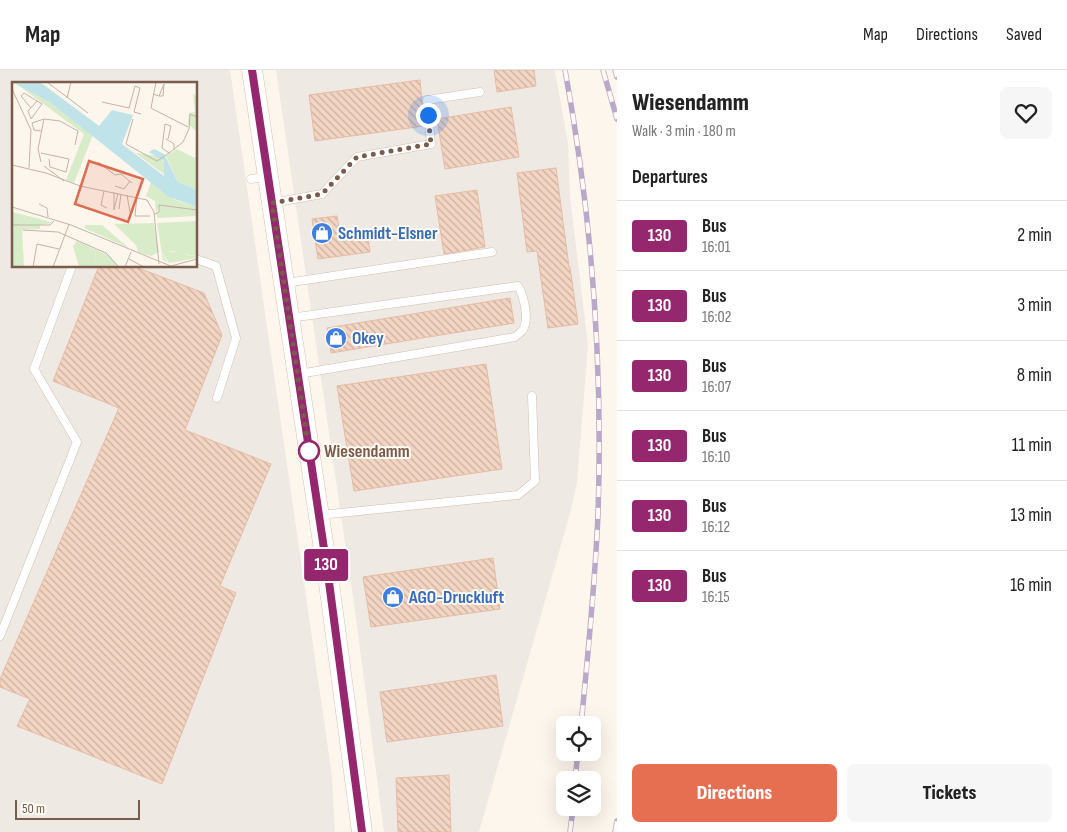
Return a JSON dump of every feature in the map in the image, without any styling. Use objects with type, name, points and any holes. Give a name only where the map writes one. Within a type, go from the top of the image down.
[{"type":"street","points":[[252,70],[260,178],[272,203],[330,592],[362,832]]},
{"type":"lane","points":[[272,203],[322,194],[357,157],[431,144],[426,100],[480,92]]},
{"type":"lane","points":[[284,283],[492,252]]},
{"type":"lane","points":[[198,260],[216,266],[236,338],[217,398]]},
{"type":"lane","points":[[0,636],[77,442],[34,368],[71,268]]},
{"type":"lane","points":[[289,318],[518,286],[522,293],[525,309],[523,330],[515,337],[297,374]]},
{"type":"lane","points":[[318,515],[518,495],[535,481],[532,396]]},
{"type":"shaded area","points":[[0,70],[230,70],[332,776],[335,832],[0,832]]},
{"type":"shaded area","points":[[276,70],[554,70],[556,77],[568,143],[570,197],[588,345],[577,483],[571,510],[479,832],[384,832],[355,611]]},
{"type":"building","points":[[494,70],[534,70],[536,86],[497,92]]},
{"type":"building","points":[[420,80],[424,126],[315,141],[309,95]]},
{"type":"building","points":[[511,107],[519,157],[445,169],[437,119]]},
{"type":"building","points":[[556,168],[578,324],[548,328],[537,251],[527,252],[517,173]]},
{"type":"building","points":[[477,190],[485,247],[444,254],[435,196]]},
{"type":"building","points":[[337,216],[340,233],[367,229],[370,252],[318,259],[312,219]]},
{"type":"building","points":[[98,268],[138,268],[204,293],[222,335],[185,430],[271,464],[220,586],[236,593],[162,784],[17,726],[30,699],[0,687],[0,679],[119,408],[53,381]]},
{"type":"building","points":[[510,298],[514,323],[331,353],[327,328]]},
{"type":"building","points":[[486,364],[502,469],[354,491],[337,386]]},
{"type":"building","points":[[493,558],[500,609],[371,627],[363,577]]},
{"type":"building","points":[[496,675],[503,726],[387,742],[380,692]]},
{"type":"building","points":[[449,775],[451,832],[398,832],[396,778]]},
{"type":"railway","points":[[565,70],[589,236],[594,291],[599,403],[597,541],[582,716]]},
{"type":"railway","points":[[603,70],[617,119]]},
{"type":"railway","points":[[615,70],[617,77]]},
{"type":"railway","points":[[576,771],[577,761]]},
{"type":"railway","points":[[570,832],[572,816]]},
{"type":"railway","points":[[615,832],[617,821]]},
{"type":"bus line","name":"130","points":[[252,70],[329,582],[362,832]]},
{"type":"place","name":"Schmidt-Elsner","points":[[322,233]]},
{"type":"place","name":"Okey","points":[[336,338]]},
{"type":"place","name":"Wiesendamm","points":[[309,451]]},
{"type":"place","name":"AGO-Druckluft","points":[[393,597]]},
{"type":"route","points":[[309,451],[272,203],[322,194],[357,157],[431,144],[428,115]]}]
